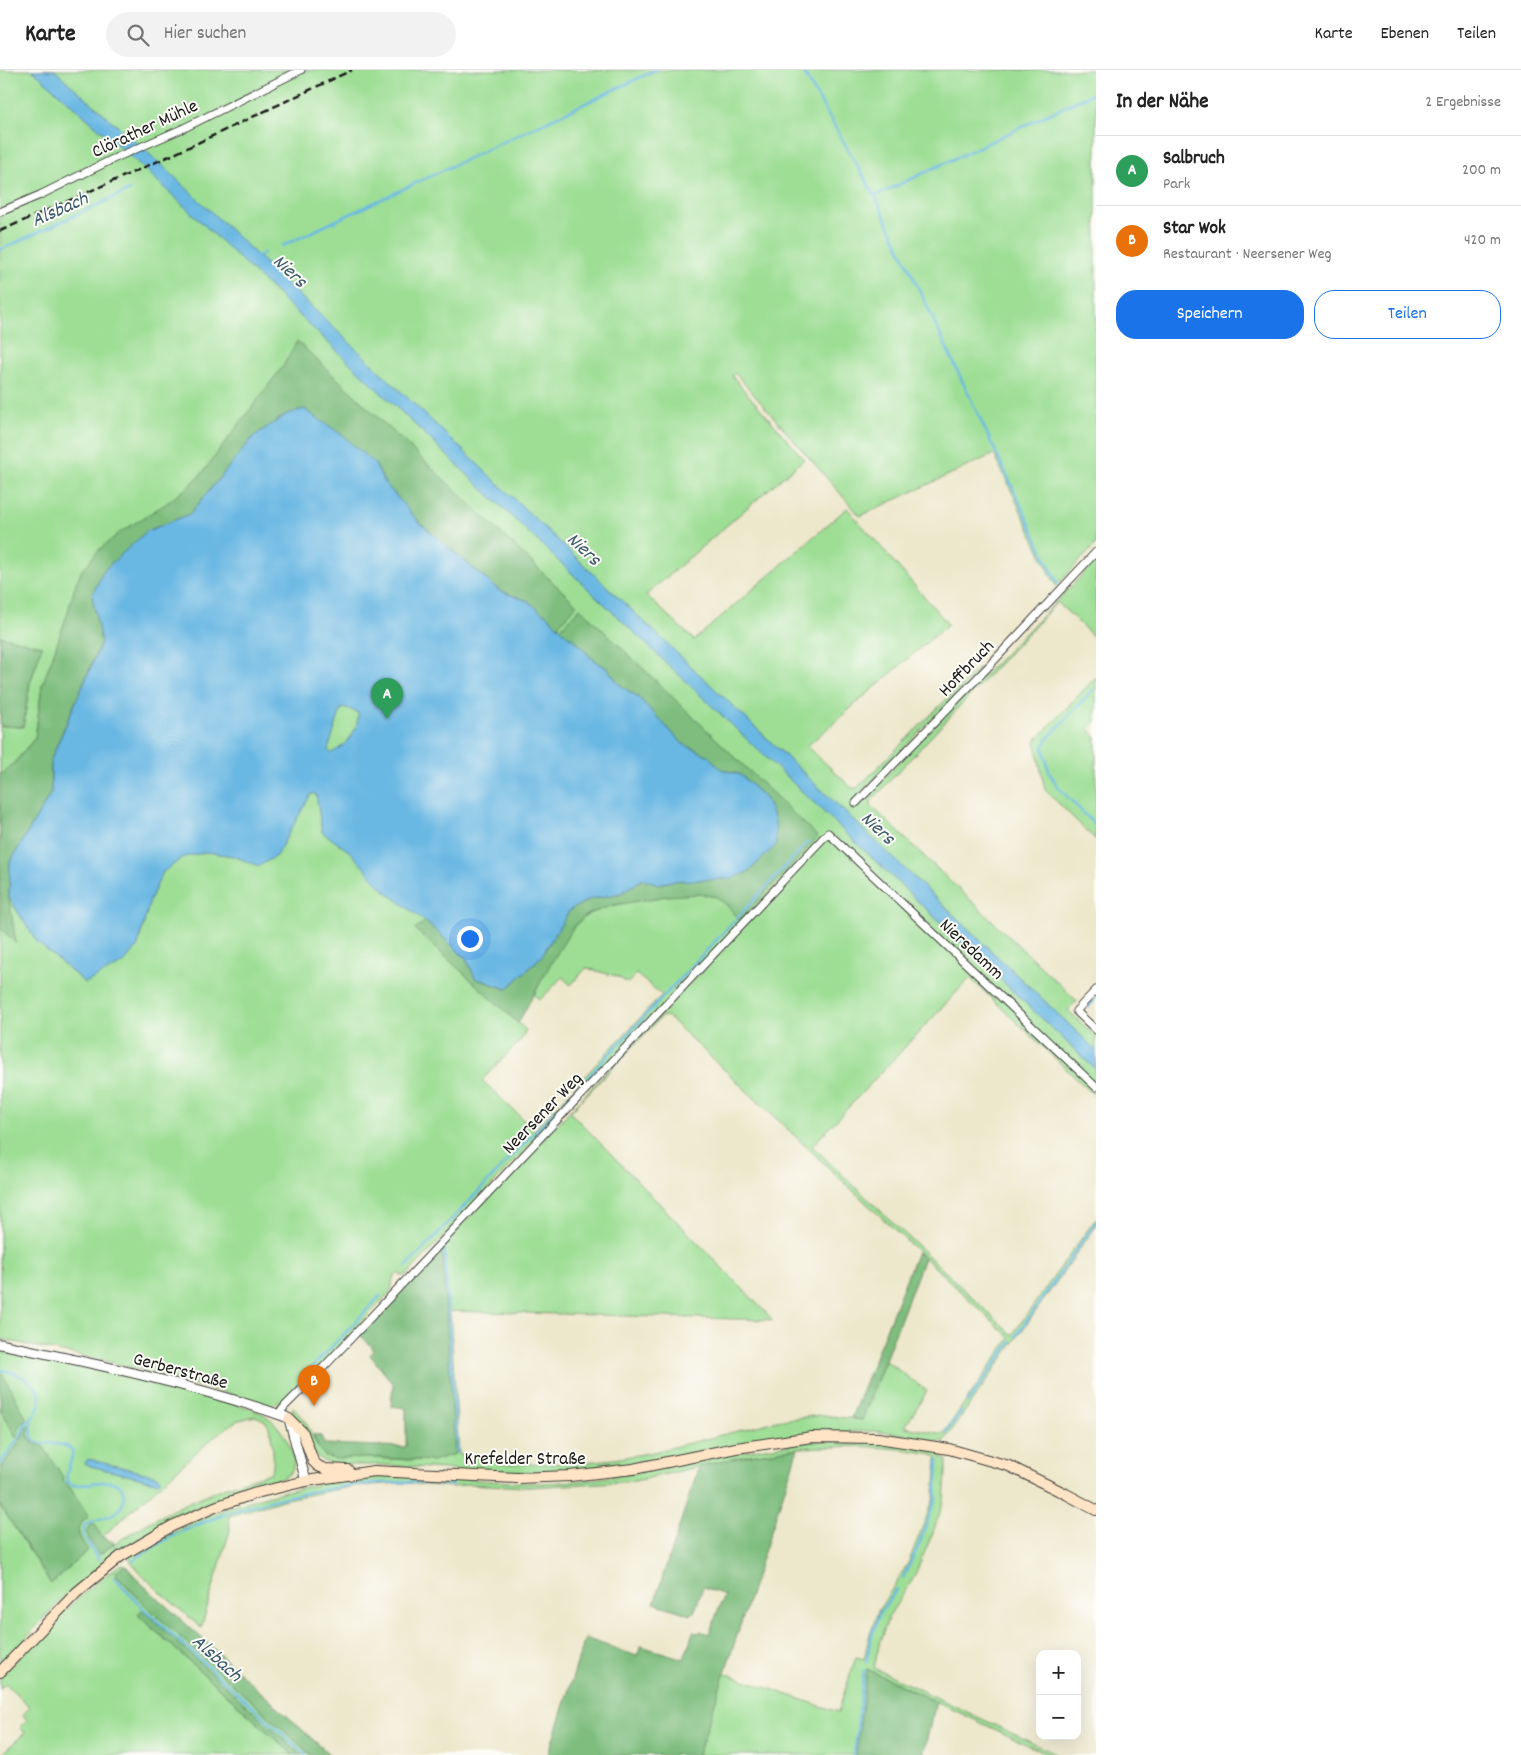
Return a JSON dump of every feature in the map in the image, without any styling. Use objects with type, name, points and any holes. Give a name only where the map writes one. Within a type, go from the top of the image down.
[{"type":"main road","points":[[289,1419],[302,1433],[313,1460],[318,1466],[325,1469],[374,1471]]},
{"type":"main road","name":"Krefelder Straße","points":[[0,1672],[77,1592],[120,1556],[172,1526],[215,1507],[256,1493],[306,1481],[374,1471],[517,1478],[570,1476],[625,1470],[736,1448],[812,1437],[878,1438],[948,1449],[1009,1466],[1096,1510]]},
{"type":"street","name":"Clörather Mühle","points":[[0,212],[40,195],[118,156],[184,128],[301,70]]},
{"type":"street","name":"Hoffbruch","points":[[856,803],[1096,552]]},
{"type":"street","name":"Niersdamm","points":[[828,833],[1096,1087]]},
{"type":"street","name":"Neersener Weg","points":[[279,1414],[284,1406],[320,1371],[828,833]]},
{"type":"street","points":[[1096,990],[1076,1011],[1096,1030]]},
{"type":"street","name":"Gerberstraße","points":[[0,1344],[132,1372],[255,1406],[289,1419]]},
{"type":"street","points":[[289,1419],[306,1481]]},
{"type":"green space","points":[[0,70],[1096,70],[1096,544],[1056,586],[994,454],[860,516],[735,373],[732,376],[804,459],[646,595],[694,640],[847,508],[948,624],[807,746],[852,788],[857,788],[979,667],[979,671],[859,794],[863,799],[1096,561],[1096,639],[1057,602],[871,801],[871,806],[1077,1001],[1068,1010],[1096,1037],[1096,1050],[550,533],[830,817],[1096,1070],[1096,1097],[970,978],[812,1146],[1012,1335],[1096,1218],[1096,1226],[944,1441],[938,1442],[908,1435],[872,1431],[807,1433],[650,1462],[579,1472],[503,1473],[329,1463],[323,1461],[315,1454],[303,1426],[292,1413],[293,1407],[308,1425],[316,1444],[325,1456],[432,1461],[442,1247],[359,1334],[824,843],[820,839],[592,1080],[587,1080],[584,1077],[662,995],[636,974],[628,983],[616,976],[586,968],[571,985],[562,977],[540,1000],[534,995],[563,941],[578,922],[596,911],[611,906],[651,898],[691,894],[706,894],[717,897],[735,916],[722,896],[700,891],[665,895],[605,906],[585,914],[572,926],[515,1020],[526,1030],[521,1040],[482,1080],[534,1130],[581,1081],[584,1084],[582,1090],[408,1274],[402,1276],[398,1273],[393,1278],[391,1291],[317,1369],[283,1401],[270,1405],[106,1361],[0,1339],[0,778],[15,765],[36,739],[42,686],[35,738],[14,763],[0,775],[0,726],[23,727],[30,683],[38,660],[0,657]],"holes":[[[667,1016],[1010,1338],[943,1434],[905,1427],[927,1391],[885,1360],[862,1420],[822,1415],[781,1420],[654,1452],[576,1463],[498,1464],[498,1462],[459,1454],[450,1311],[773,1320],[570,1112],[661,1017]]]},
{"type":"green space","points":[[297,341],[577,605],[558,626],[528,601],[500,591],[420,523],[384,482],[375,464],[254,436],[190,514],[147,531],[92,595],[101,642],[51,759],[51,793],[10,862],[9,898],[16,943],[0,928],[0,775],[14,763],[35,738],[42,686],[82,570],[99,550],[119,533],[167,503],[188,487],[203,472],[283,366]]},
{"type":"green space","points":[[580,608],[818,837],[739,921],[729,907],[716,897],[699,894],[667,896],[610,906],[587,915],[574,926],[518,1023],[415,929],[425,921],[466,958],[475,978],[507,989],[541,957],[570,910],[588,900],[621,893],[643,878],[658,884],[672,881],[775,820],[765,798],[741,775],[721,769],[707,755],[683,744],[638,697],[620,685],[608,669],[590,657],[577,642],[560,629]]},
{"type":"green space","points":[[0,636],[42,646],[30,683],[23,727],[0,726]]},
{"type":"green space","points":[[1096,677],[1096,721],[1089,729],[1096,738],[1096,840],[1045,790],[1035,741]]},
{"type":"green space","points":[[442,1247],[455,1454],[432,1461],[380,1458],[334,1459],[325,1456],[319,1449],[313,1434],[321,1436],[324,1444],[406,1447],[406,1408],[391,1406],[393,1384],[370,1355],[373,1351],[372,1347],[359,1334]]},
{"type":"green space","points":[[917,1252],[924,1258],[862,1420],[851,1418]]},
{"type":"green space","points":[[0,1348],[133,1377],[247,1408],[266,1416],[281,1431],[290,1446],[294,1461],[293,1468],[287,1476],[190,1511],[121,1551],[89,1575],[59,1602],[0,1667],[0,1505],[51,1584],[80,1537],[78,1529],[83,1521],[67,1485],[28,1436],[29,1425],[19,1443],[0,1469],[0,1407],[16,1437],[20,1426],[26,1419],[0,1373]],"holes":[[[255,1416],[262,1419],[268,1425],[273,1457],[271,1473],[203,1496],[160,1516],[99,1555],[94,1523],[102,1537],[209,1441],[236,1421]]]},
{"type":"green space","points":[[0,1373],[2,1373],[27,1419],[20,1426],[16,1438],[0,1407]]},
{"type":"green space","points":[[29,1425],[29,1438],[34,1443],[43,1446],[63,1477],[63,1481],[69,1486],[89,1517],[83,1521],[78,1529],[80,1537],[88,1550],[51,1584],[0,1505],[0,1469],[19,1443]]},
{"type":"green space","points":[[816,1441],[890,1442],[941,1450],[941,1458],[947,1460],[944,1501],[913,1579],[889,1616],[880,1641],[874,1668],[1058,1755],[1049,1755],[867,1669],[856,1755],[698,1755],[724,1673],[838,1712],[856,1657],[864,1659],[878,1611],[909,1561],[934,1498],[937,1457],[928,1453],[860,1446],[798,1448],[750,1455],[635,1481],[528,1487],[468,1484],[454,1487],[403,1483],[355,1486],[286,1499],[229,1516],[230,1530],[201,1628],[150,1582],[129,1557],[184,1527],[227,1508],[304,1487],[357,1479],[409,1476],[524,1483],[563,1482],[630,1474],[751,1450]]},
{"type":"green space","points":[[798,1448],[698,1755],[548,1755],[585,1638],[637,1656],[641,1646],[684,1659],[693,1632],[698,1633],[700,1631],[709,1634],[724,1595],[703,1587],[695,1610],[691,1615],[654,1603],[699,1466],[750,1455]]},
{"type":"green space","points":[[94,1523],[102,1537],[115,1543],[99,1555],[86,1532],[89,1526]]},
{"type":"green space","points":[[121,1564],[125,1565],[115,1574],[146,1606],[311,1755],[301,1755],[142,1611],[138,1615],[293,1755],[0,1755],[25,1733],[20,1727],[27,1720],[23,1715],[30,1707],[5,1683],[0,1689],[0,1678],[73,1603]]},
{"type":"green space","points":[[125,1565],[140,1582],[330,1755],[311,1755],[146,1606],[115,1573]]},
{"type":"green space","points":[[142,1610],[301,1755],[293,1755],[138,1615]]},
{"type":"green space","points":[[867,1669],[936,1702],[923,1755],[856,1755]]},
{"type":"water","points":[[32,70],[54,70],[164,167],[1096,1050],[1096,1070],[147,171]]},
{"type":"water","points":[[304,409],[341,434],[375,464],[384,482],[420,523],[500,591],[528,601],[547,615],[568,636],[577,642],[590,657],[608,669],[620,685],[638,697],[683,744],[707,755],[721,769],[741,775],[765,798],[775,820],[776,845],[748,872],[730,879],[672,881],[658,884],[643,879],[621,893],[588,900],[570,910],[541,957],[507,989],[475,978],[466,958],[425,921],[385,891],[350,852],[322,832],[316,794],[311,794],[276,856],[259,866],[233,856],[207,852],[184,857],[163,872],[150,900],[138,946],[124,963],[85,983],[37,942],[9,898],[10,862],[51,793],[51,759],[101,643],[92,595],[104,570],[147,531],[190,514],[254,436],[287,414]],"holes":[[[347,708],[358,713],[358,719],[351,737],[331,753],[328,750],[341,709]]]},
{"type":"water","points":[[88,1459],[157,1476],[160,1481],[155,1482],[86,1465],[85,1463]]},
{"type":"waterway","name":"Niers","points":[[282,246],[656,70]]},
{"type":"waterway","points":[[802,70],[875,196],[1058,584]]},
{"type":"waterway","points":[[875,196],[1096,92]]},
{"type":"waterway","name":"Alsbach","points":[[0,250],[130,190]]},
{"type":"waterway","points":[[256,257],[264,253]]},
{"type":"waterway","points":[[1093,690],[1048,738],[1043,747],[1049,772],[1058,787],[1096,826]]},
{"type":"waterway","points":[[588,1077],[808,842]]},
{"type":"waterway","points":[[1088,1007],[1096,998]]},
{"type":"waterway","points":[[406,1267],[582,1083]]},
{"type":"waterway","points":[[1016,1336],[1096,1222]]},
{"type":"waterway","points":[[444,1246],[457,1453]]},
{"type":"waterway","points":[[299,1381],[380,1296]]},
{"type":"waterway","points":[[968,1402],[1011,1342]]},
{"type":"waterway","name":"Alsbach","points":[[0,1370],[26,1379],[37,1389],[40,1402],[38,1409],[31,1419],[32,1437],[33,1440],[38,1442],[63,1445],[72,1450],[72,1458],[66,1478],[67,1482],[73,1485],[111,1482],[118,1484],[122,1488],[124,1498],[119,1509],[84,1526],[83,1535],[98,1559]]},
{"type":"waterway","points":[[946,1432],[961,1412]]},
{"type":"waterway","points":[[0,1464],[21,1435],[25,1424],[30,1420]]},
{"type":"waterway","points":[[903,1578],[919,1545],[936,1498],[938,1460]]},
{"type":"waterway","points":[[133,1560],[170,1538],[206,1521],[275,1500],[348,1486],[420,1482],[453,1485]]},
{"type":"waterway","name":"Alsbach","points":[[114,1577],[145,1610],[306,1755]]},
{"type":"waterway","points":[[866,1662],[871,1638],[880,1612],[897,1589]]},
{"type":"waterway","points":[[854,1755],[864,1670]]},
{"type":"railway","points":[[0,231],[172,155],[352,70]]},
{"type":"place","name":"Salbruch","points":[[387,719]]},
{"type":"place","name":"Star Wok","points":[[314,1406]]}]
